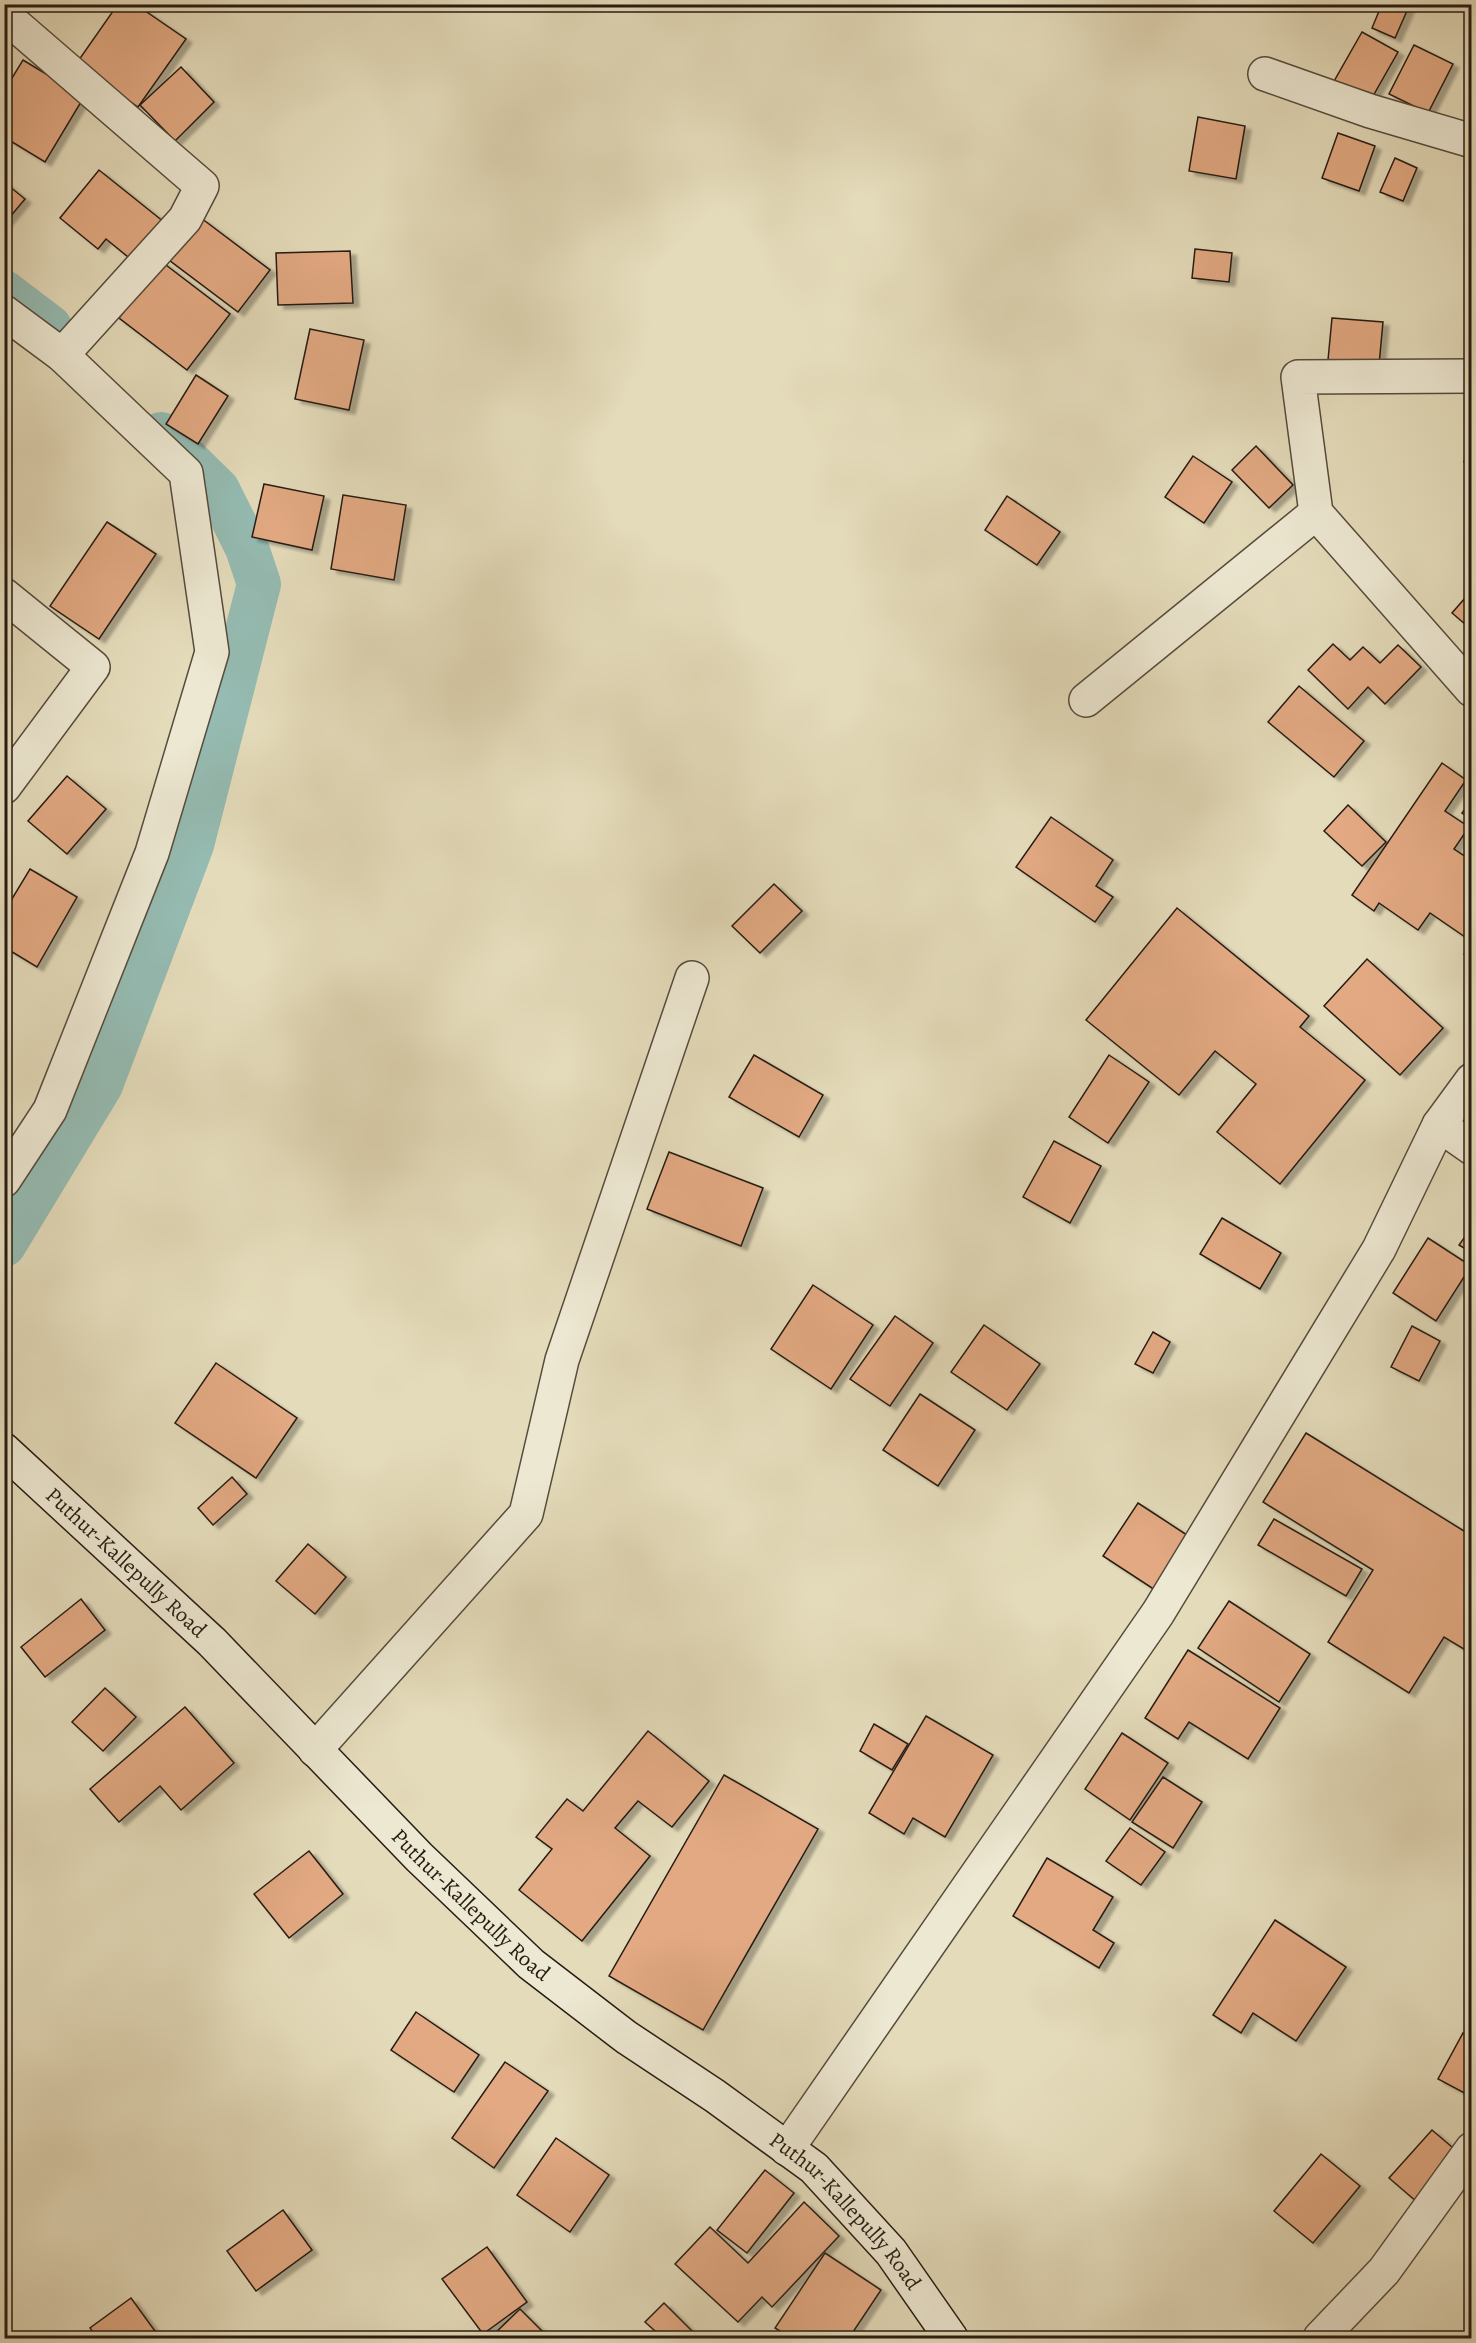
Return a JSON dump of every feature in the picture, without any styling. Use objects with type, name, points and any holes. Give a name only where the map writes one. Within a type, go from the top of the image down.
[{"type":"street","points":[[4,15],[202,186],[185,219],[62,355]]},
{"type":"street","points":[[1265,74],[1370,111],[1472,141]]},
{"type":"street","points":[[4,312],[62,355],[186,473],[212,652],[152,853],[50,1110],[4,1180]]},
{"type":"street","points":[[1472,376],[1298,376],[1316,513],[1472,690]]},
{"type":"street","points":[[1086,700],[1316,513]]},
{"type":"street","points":[[4,595],[93,667],[4,787]]},
{"type":"street","points":[[315,1750],[526,1514],[561,1360],[692,978]]},
{"type":"street","points":[[787,2149],[1158,1613],[1378,1249],[1439,1125],[1472,1080]]},
{"type":"street","points":[[1439,1125],[1472,1148]]},
{"type":"street","name":"Puthur-Kallepully Road","points":[[4,1450],[212,1642],[419,1857],[531,1964],[626,2037],[715,2096],[814,2168],[891,2252],[951,2338]]},
{"type":"street","points":[[1320,2338],[1384,2271],[1472,2149]]},
{"type":"building","points":[[118,4],[135,4],[186,39],[138,107],[76,64]]},
{"type":"building","points":[[1382,4],[1410,4],[1395,38],[1372,28]]},
{"type":"building","points":[[1362,32],[1398,52],[1369,103],[1333,83]]},
{"type":"building","points":[[1414,45],[1453,64],[1428,113],[1389,94]]},
{"type":"building","points":[[23,60],[84,97],[45,162],[4,137],[4,91]]},
{"type":"building","points":[[181,67],[214,102],[175,141],[140,105]]},
{"type":"building","points":[[1198,117],[1245,126],[1236,179],[1189,171]]},
{"type":"building","points":[[1338,133],[1375,146],[1359,191],[1322,178]]},
{"type":"building","points":[[1395,158],[1417,168],[1403,201],[1380,192]]},
{"type":"building","points":[[99,170],[164,222],[133,261],[106,239],[98,249],[60,218]]},
{"type":"building","points":[[4,182],[25,199],[4,224]]},
{"type":"building","points":[[201,218],[270,270],[238,312],[169,260]]},
{"type":"building","points":[[1195,249],[1232,253],[1229,282],[1192,278]]},
{"type":"building","points":[[350,251],[353,303],[278,305],[276,253]]},
{"type":"building","points":[[162,262],[230,314],[187,370],[119,318]]},
{"type":"building","points":[[1332,318],[1383,322],[1379,365],[1328,360]]},
{"type":"building","points":[[310,329],[364,340],[349,410],[295,399]]},
{"type":"building","points":[[196,375],[228,396],[198,444],[166,424]]},
{"type":"building","points":[[1472,436],[1472,464],[1464,462]]},
{"type":"building","points":[[1256,446],[1293,485],[1269,508],[1232,470]]},
{"type":"building","points":[[1193,456],[1232,482],[1204,523],[1165,497]]},
{"type":"building","points":[[264,484],[324,496],[312,550],[252,537]]},
{"type":"building","points":[[343,495],[406,505],[394,580],[331,569]]},
{"type":"building","points":[[1007,496],[1060,532],[1037,565],[985,530]]},
{"type":"building","points":[[107,522],[156,554],[99,639],[50,606]]},
{"type":"building","points":[[1472,590],[1472,630],[1452,613]]},
{"type":"building","points":[[1333,644],[1350,660],[1363,647],[1380,663],[1398,645],[1421,667],[1385,704],[1368,687],[1348,709],[1308,670]]},
{"type":"building","points":[[1299,686],[1364,741],[1334,777],[1268,722]]},
{"type":"building","points":[[1442,763],[1466,780],[1445,811],[1469,827],[1454,849],[1472,861],[1472,933],[1468,939],[1430,913],[1418,930],[1379,903],[1374,911],[1352,895]]},
{"type":"building","points":[[67,776],[106,809],[67,854],[28,821]]},
{"type":"building","points":[[1472,799],[1472,820],[1462,813]]},
{"type":"building","points":[[1348,805],[1386,842],[1362,866],[1324,831]]},
{"type":"building","points":[[1051,817],[1113,860],[1096,886],[1113,897],[1095,922],[1016,867]]},
{"type":"building","points":[[30,869],[77,897],[37,967],[4,947],[4,912]]},
{"type":"building","points":[[774,884],[802,911],[760,953],[732,926]]},
{"type":"building","points":[[1177,908],[1309,1016],[1300,1027],[1365,1080],[1280,1184],[1217,1132],[1256,1084],[1215,1051],[1179,1095],[1086,1020]]},
{"type":"building","points":[[1472,943],[1472,959],[1464,954]]},
{"type":"building","points":[[1367,959],[1443,1028],[1400,1075],[1324,1006]]},
{"type":"building","points":[[754,1055],[823,1095],[799,1137],[729,1097]]},
{"type":"building","points":[[1109,1055],[1149,1082],[1108,1143],[1069,1117]]},
{"type":"building","points":[[1054,1141],[1101,1166],[1070,1223],[1023,1197]]},
{"type":"building","points":[[669,1152],[763,1188],[741,1246],[647,1209]]},
{"type":"building","points":[[1222,1218],[1281,1253],[1260,1289],[1200,1254]]},
{"type":"building","points":[[1472,1227],[1472,1253],[1459,1245]]},
{"type":"building","points":[[1428,1238],[1471,1266],[1436,1321],[1393,1293]]},
{"type":"building","points":[[813,1285],[873,1325],[831,1389],[771,1349]]},
{"type":"building","points":[[895,1316],[933,1343],[890,1406],[850,1379]]},
{"type":"building","points":[[984,1325],[1040,1364],[1007,1410],[951,1372]]},
{"type":"building","points":[[1412,1326],[1440,1341],[1419,1381],[1391,1367]]},
{"type":"building","points":[[1153,1332],[1170,1342],[1153,1373],[1135,1364]]},
{"type":"building","points":[[216,1363],[297,1418],[256,1478],[175,1423]]},
{"type":"building","points":[[920,1394],[975,1430],[938,1486],[883,1450]]},
{"type":"building","points":[[1306,1433],[1472,1536],[1472,1654],[1444,1637],[1409,1693],[1328,1642],[1373,1570],[1263,1502]]},
{"type":"building","points":[[232,1477],[247,1494],[213,1525],[198,1508]]},
{"type":"building","points":[[1138,1503],[1190,1537],[1155,1590],[1103,1556]]},
{"type":"building","points":[[1274,1519],[1362,1569],[1346,1596],[1258,1545]]},
{"type":"building","points":[[308,1544],[346,1577],[315,1614],[276,1581]]},
{"type":"building","points":[[81,1599],[105,1630],[45,1677],[21,1647]]},
{"type":"building","points":[[1229,1601],[1310,1654],[1279,1702],[1198,1648]]},
{"type":"building","points":[[1188,1650],[1280,1708],[1248,1759],[1189,1722],[1178,1739],[1145,1718]]},
{"type":"building","points":[[105,1688],[136,1717],[103,1751],[72,1722]]},
{"type":"building","points":[[185,1707],[234,1763],[181,1810],[160,1786],[119,1822],[90,1789]]},
{"type":"building","points":[[926,1716],[993,1755],[945,1837],[913,1818],[904,1834],[869,1813]]},
{"type":"building","points":[[874,1724],[908,1744],[892,1770],[860,1751]]},
{"type":"building","points":[[648,1731],[709,1781],[672,1827],[638,1801],[615,1828],[650,1856],[582,1941],[519,1890],[552,1849],[536,1837],[567,1799],[583,1811]]},
{"type":"building","points":[[1122,1733],[1168,1763],[1130,1820],[1085,1789]]},
{"type":"building","points":[[724,1775],[818,1829],[703,2030],[609,1976]]},
{"type":"building","points":[[1163,1777],[1202,1802],[1173,1848],[1132,1822]]},
{"type":"building","points":[[1130,1828],[1165,1852],[1141,1885],[1106,1861]]},
{"type":"building","points":[[309,1851],[343,1894],[289,1938],[254,1894]]},
{"type":"building","points":[[1047,1858],[1113,1897],[1093,1930],[1114,1943],[1099,1968],[1013,1916]]},
{"type":"building","points":[[1275,1920],[1346,1967],[1296,2041],[1253,2013],[1241,2033],[1213,2015]]},
{"type":"building","points":[[416,2012],[479,2055],[454,2092],[391,2050]]},
{"type":"building","points":[[1463,2033],[1472,2037],[1472,2097],[1438,2079]]},
{"type":"building","points":[[505,2062],[548,2091],[494,2168],[452,2138]]},
{"type":"building","points":[[1432,2130],[1459,2153],[1417,2202],[1389,2178]]},
{"type":"building","points":[[556,2138],[609,2175],[570,2232],[517,2195]]},
{"type":"building","points":[[1321,2154],[1360,2186],[1313,2243],[1274,2211]]},
{"type":"building","points":[[765,2170],[794,2193],[747,2253],[717,2230]]},
{"type":"building","points":[[804,2202],[839,2236],[772,2307],[762,2297],[738,2322],[675,2264],[710,2227],[748,2263]]},
{"type":"building","points":[[283,2210],[312,2250],[256,2291],[227,2251]]},
{"type":"building","points":[[487,2247],[527,2302],[483,2334],[442,2279]]},
{"type":"building","points":[[825,2253],[881,2290],[849,2338],[791,2338],[775,2328]]},
{"type":"building","points":[[131,2298],[160,2338],[97,2338],[90,2328]]},
{"type":"building","points":[[664,2303],[692,2331],[685,2338],[663,2338],[645,2322]]},
{"type":"building","points":[[520,2309],[543,2332],[536,2338],[490,2338]]},
{"type":"waterway","points":[[4,292],[50,327]]},
{"type":"waterway","points":[[4,1245],[101,1085],[192,845],[259,584],[247,548],[218,490],[161,434]]}]
